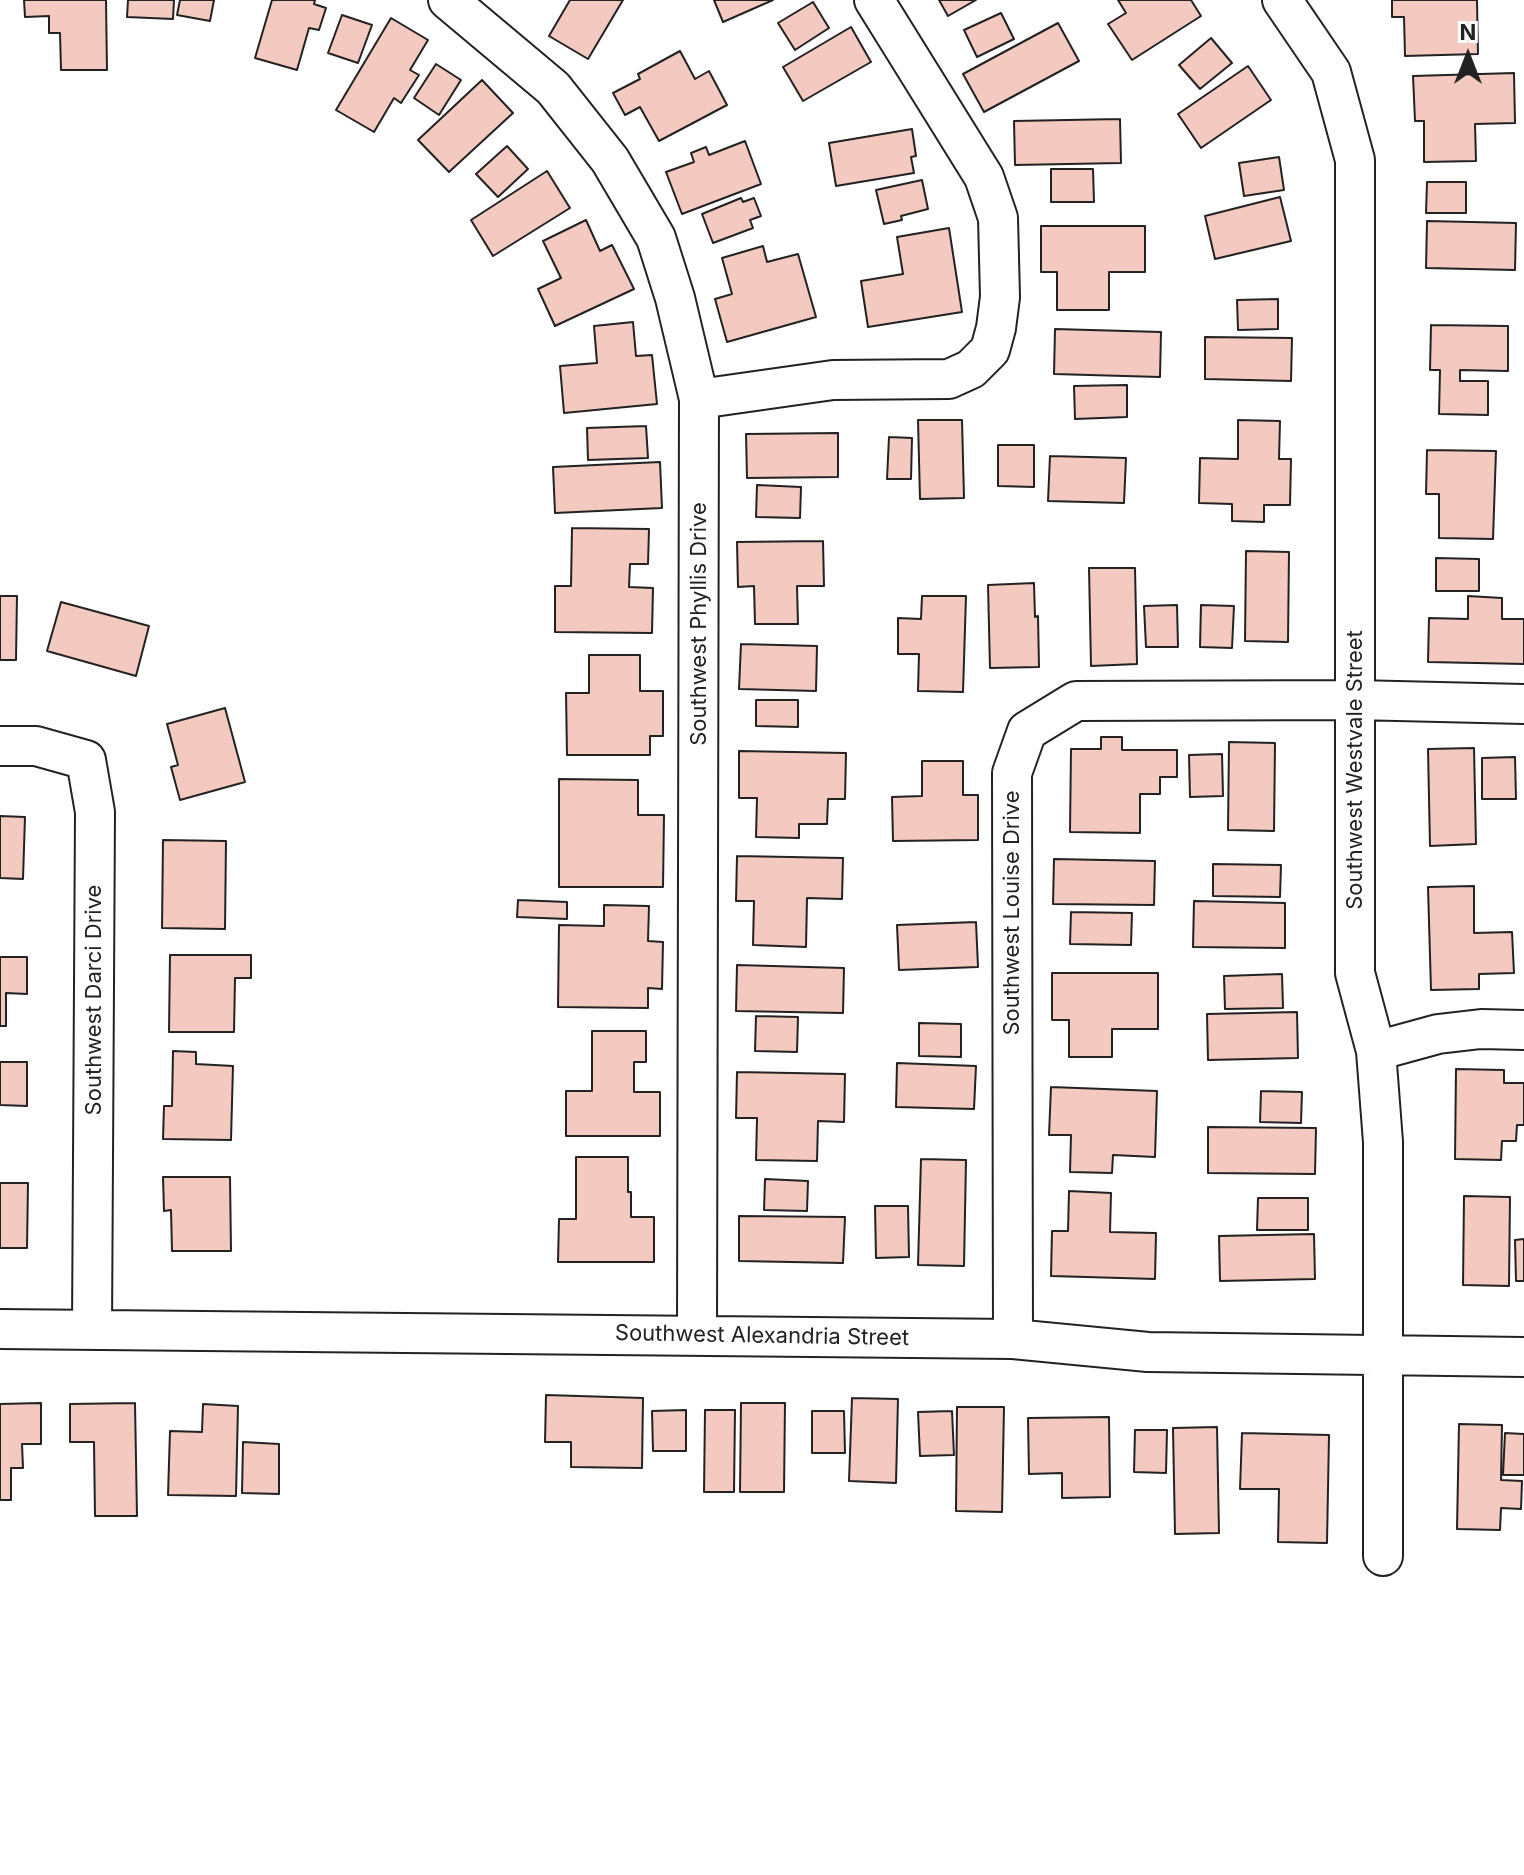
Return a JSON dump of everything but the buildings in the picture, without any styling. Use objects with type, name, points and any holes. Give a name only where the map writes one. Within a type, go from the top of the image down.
[{"type":"street","name":"Southwest Phyllis Drive","points":[[448,0],[553,88],[610,160],[656,238],[675,298],[699,399],[697,1335]]},
{"type":"street","points":[[699,399],[833,380],[949,379],[971,369],[990,350],[1000,297],[998,218],[984,177],[874,0]]},
{"type":"street","name":"Southwest Westvale Street","points":[[1282,0],[1331,72],[1355,160],[1355,973],[1376,1051],[1383,1142],[1383,1556]]},
{"type":"street","name":"Southwest Louise Drive","points":[[1013,1339],[1012,773],[1027,731],[1076,701],[1355,700],[1524,704]]},
{"type":"street","name":"Southwest Darci Drive","points":[[0,746],[36,746],[86,760],[95,812],[92,1330]]},
{"type":"street","points":[[1376,1051],[1438,1034],[1481,1029],[1524,1030]]},
{"type":"street","name":"Southwest Alexandria Street","points":[[0,1329],[1013,1339],[1148,1352],[1524,1357]]}]
